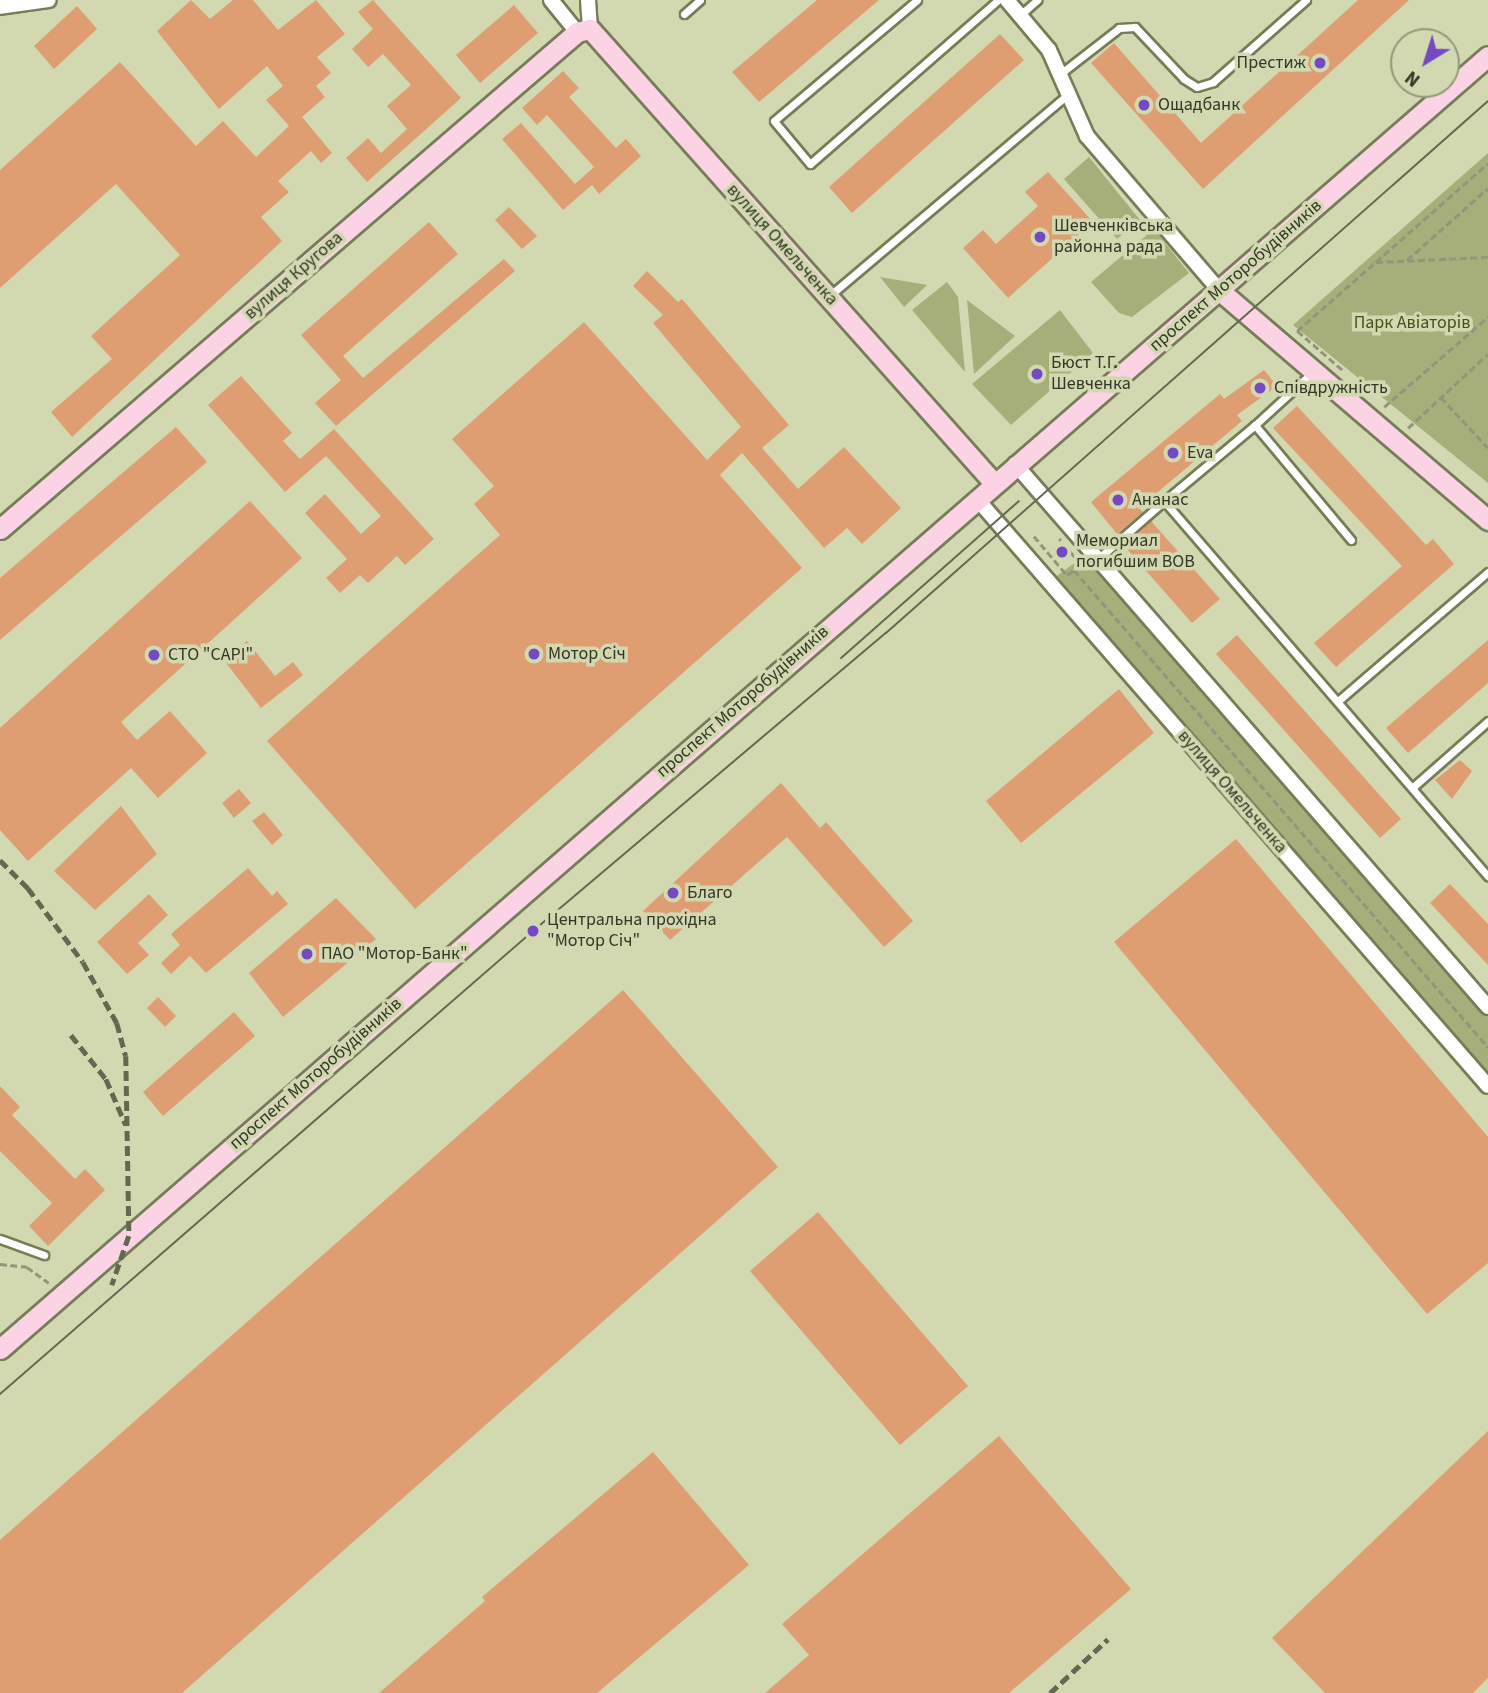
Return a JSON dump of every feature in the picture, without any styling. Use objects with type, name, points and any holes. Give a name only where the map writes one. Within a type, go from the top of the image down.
[{"type":"main road","name":"вулиця Омельченка","points":[[584,30],[994,483]]},
{"type":"main road","name":"вулиця Кругова","points":[[0,529],[584,30]]},
{"type":"main road","name":"проспект Моторобудівників","points":[[0,1349],[1488,56]]},
{"type":"main road","points":[[1220,291],[1488,520]]},
{"type":"street","points":[[0,7],[49,0]]},
{"type":"street","points":[[551,0],[584,30]]},
{"type":"street","points":[[584,30],[588,0]]},
{"type":"street","points":[[1007,0],[1049,50],[1087,136],[1220,291]]},
{"type":"street","points":[[1016,464],[1100,557],[1488,1007]]},
{"type":"street","name":"вулиця Омельченка","points":[[977,499],[1488,1086]]},
{"type":"lane","points":[[684,14],[700,0]]},
{"type":"lane","points":[[917,0],[774,121],[810,163],[998,0]]},
{"type":"lane","points":[[1020,15],[1037,0]]},
{"type":"lane","points":[[1060,74],[1119,29],[1135,27],[1185,79],[1197,87],[1213,82],[1306,0]]},
{"type":"lane","points":[[828,297],[1068,94]]},
{"type":"lane","points":[[1100,557],[1255,425],[1315,370]]},
{"type":"lane","points":[[1255,425],[1351,540]]},
{"type":"lane","points":[[1164,501],[1488,876]]},
{"type":"lane","points":[[1338,701],[1488,572]]},
{"type":"lane","points":[[1413,787],[1488,721]]},
{"type":"lane","points":[[0,1240],[44,1255]]},
{"type":"path","points":[[1346,373],[1297,331],[1488,163]]},
{"type":"path","points":[[1405,261],[1488,188]]},
{"type":"path","points":[[1375,262],[1488,257]]},
{"type":"path","points":[[1384,407],[1488,317]]},
{"type":"path","points":[[1408,428],[1488,354]]},
{"type":"path","points":[[1441,397],[1488,448]]},
{"type":"path","points":[[1375,399],[1392,414]]},
{"type":"path","points":[[1400,421],[1417,436]]},
{"type":"path","points":[[1034,536],[1067,575],[1081,565],[1062,544]]},
{"type":"path","points":[[1074,570],[1488,1048]]},
{"type":"path","points":[[0,1264],[27,1267],[52,1285]]},
{"type":"green space","name":"Парк Авіаторів","points":[[1488,153],[1488,483],[1293,325]]},
{"type":"green space","points":[[1089,157],[1140,220],[1117,239],[1064,179]]},
{"type":"green space","points":[[1154,229],[1189,273],[1132,317],[1119,313],[1091,282]]},
{"type":"green space","points":[[880,277],[927,285],[904,307]]},
{"type":"green space","points":[[947,282],[958,297],[965,372],[912,310]]},
{"type":"green space","points":[[967,300],[1015,336],[974,374]]},
{"type":"green space","points":[[1060,310],[1093,353],[1011,425],[972,384]]},
{"type":"green space","points":[[1088,553],[1488,1017],[1488,1075],[1054,578]]},
{"type":"building","points":[[191,0],[210,19],[233,0],[253,0],[278,30],[316,0],[345,34],[317,57],[331,73],[316,86],[325,97],[302,117],[332,153],[321,163],[311,151],[278,181],[289,192],[261,217],[282,241],[72,437],[51,412],[112,359],[91,336],[180,255],[116,184],[0,288],[0,170],[120,62],[196,146],[223,121],[256,157],[289,126],[266,100],[283,86],[267,66],[219,109],[157,31]]},
{"type":"building","points":[[373,0],[461,98],[367,182],[346,158],[368,138],[381,153],[407,129],[387,106],[411,85],[383,54],[368,67],[352,49],[373,29],[358,12]]},
{"type":"building","points":[[817,0],[879,0],[759,102],[732,72]]},
{"type":"building","points":[[1358,0],[1409,0],[1203,189],[1091,63],[1114,43],[1201,143]]},
{"type":"building","points":[[514,5],[538,33],[480,83],[456,55]]},
{"type":"building","points":[[77,6],[97,29],[54,69],[34,46]]},
{"type":"building","points":[[1000,34],[1024,60],[852,213],[829,187]]},
{"type":"building","points":[[563,71],[579,88],[569,97],[616,148],[626,139],[641,156],[599,194],[592,185],[563,210],[502,139],[521,123],[575,184],[594,167],[547,115],[537,125],[522,108]]},
{"type":"building","name":"Шевченківська районна рада","points":[[1048,172],[1093,222],[1008,298],[963,248],[983,230],[996,244],[1038,206],[1025,192]]},
{"type":"building","points":[[509,207],[537,236],[522,249],[495,220]]},
{"type":"building","points":[[429,222],[458,254],[343,356],[363,378],[504,259],[515,271],[336,426],[315,403],[341,380],[301,335]]},
{"type":"building","name":"Мотор Січ","points":[[647,271],[678,302],[682,299],[789,425],[762,448],[798,489],[844,447],[901,508],[862,544],[847,528],[824,548],[742,453],[720,475],[802,568],[415,909],[267,741],[500,535],[474,504],[494,486],[452,439],[584,322],[707,460],[741,427],[653,323],[663,315],[633,286]]},
{"type":"building","points":[[1264,370],[1277,386],[1237,415],[1242,421],[1139,508],[1143,512],[1117,534],[1091,502],[1220,394],[1224,399]]},
{"type":"building","points":[[241,376],[292,433],[283,441],[300,459],[334,429],[434,539],[405,565],[397,556],[368,583],[360,575],[340,593],[326,578],[347,559],[305,513],[325,494],[361,534],[381,516],[326,456],[285,492],[208,405]]},
{"type":"building","points":[[1297,406],[1426,545],[1433,539],[1454,564],[1336,667],[1314,643],[1402,566],[1273,428]]},
{"type":"building","points":[[176,427],[207,462],[0,640],[0,578]]},
{"type":"building","points":[[250,501],[302,558],[121,722],[137,740],[170,711],[207,753],[158,798],[131,768],[28,861],[0,830],[0,728]]},
{"type":"building","points":[[1151,521],[1220,599],[1192,623],[1125,547]]},
{"type":"building","points":[[1237,635],[1401,819],[1380,838],[1216,654]]},
{"type":"building","points":[[1488,640],[1488,683],[1408,753],[1386,728]]},
{"type":"building","points":[[247,641],[275,676],[293,662],[303,675],[261,708],[223,659]]},
{"type":"building","points":[[1119,689],[1154,733],[1021,843],[986,801]]},
{"type":"building","points":[[1460,760],[1472,771],[1452,799],[1435,780]]},
{"type":"building","points":[[781,783],[820,828],[826,822],[913,921],[884,947],[787,837],[670,940],[643,911]]},
{"type":"building","points":[[239,789],[251,803],[234,818],[222,803]]},
{"type":"building","points":[[121,806],[157,854],[95,910],[54,871]]},
{"type":"building","points":[[264,812],[283,835],[272,845],[252,821]]},
{"type":"building","points":[[1236,839],[1488,1137],[1488,1263],[1427,1314],[1114,942]]},
{"type":"building","points":[[248,868],[272,896],[277,891],[288,904],[206,973],[190,956],[171,974],[161,963],[180,945],[171,934]]},
{"type":"building","points":[[1450,884],[1488,924],[1488,965],[1430,903]]},
{"type":"building","points":[[149,894],[168,915],[138,943],[149,955],[127,974],[97,942]]},
{"type":"building","points":[[336,898],[376,939],[283,1017],[249,973]]},
{"type":"building","points":[[623,990],[778,1167],[182,1693],[0,1693],[0,1540]]},
{"type":"building","points":[[158,997],[176,1016],[165,1027],[147,1008]]},
{"type":"building","points":[[234,1012],[255,1036],[163,1116],[143,1092]]},
{"type":"building","points":[[0,1086],[20,1107],[12,1115],[75,1179],[85,1169],[105,1190],[48,1246],[29,1226],[52,1203],[0,1151]]},
{"type":"building","points":[[818,1212],[968,1386],[900,1445],[750,1271]]},
{"type":"building","points":[[1488,1431],[1488,1678],[1473,1693],[1325,1693],[1272,1638]]},
{"type":"building","points":[[999,1436],[1131,1589],[1009,1693],[765,1693],[809,1655],[782,1624]]},
{"type":"building","points":[[653,1452],[749,1565],[597,1693],[379,1693],[485,1601],[482,1597]]},
{"type":"tram line","points":[[0,1394],[533,931],[886,633],[1488,101]]},
{"type":"tram line","points":[[841,658],[1019,501]]},
{"type":"railway","points":[[0,860],[28,888],[83,962],[117,1023],[126,1056],[129,1236],[112,1285]]},
{"type":"railway","points":[[71,1035],[106,1079],[126,1125]]},
{"type":"railway","points":[[1050,1693],[1108,1639]]},
{"type":"place","name":"Престиж","points":[[1320,63]]},
{"type":"place","name":"Ощадбанк","points":[[1144,105]]},
{"type":"place","name":"Шевченківська районна рада","points":[[1040,237]]},
{"type":"place","name":"Бюст Т.Г. Шевченка","points":[[1037,374]]},
{"type":"place","name":"Співдружність","points":[[1260,388]]},
{"type":"place","name":"Eva","points":[[1173,453]]},
{"type":"place","name":"Ананас","points":[[1118,500]]},
{"type":"place","name":"Мемориал погибшим ВОВ","points":[[1062,552]]},
{"type":"place","name":"Мотор Січ","points":[[534,654]]},
{"type":"place","name":"СТО \"CAPI\"","points":[[154,655]]},
{"type":"place","name":"Благо","points":[[673,893]]},
{"type":"place","name":"Центральна прохідна \"Мотор Січ\"","points":[[533,931]]},
{"type":"place","name":"ПАО \"Мотор-Банк\"","points":[[307,954]]}]
